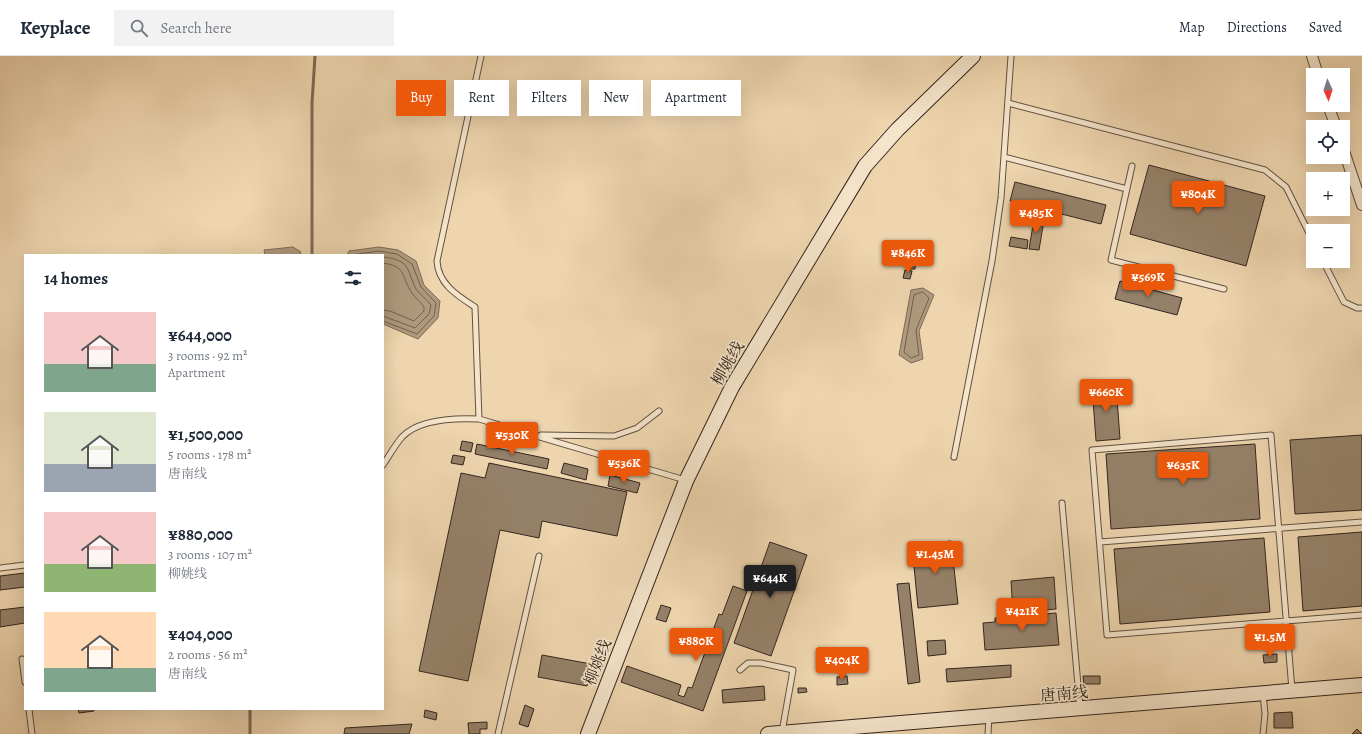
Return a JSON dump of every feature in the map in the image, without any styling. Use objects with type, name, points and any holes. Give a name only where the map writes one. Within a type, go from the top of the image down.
[{"type":"street","name":"柳姚线","points":[[588,734],[686,481],[732,387],[865,166],[897,130],[973,56]]},
{"type":"street","points":[[1312,56],[1316,68]]},
{"type":"street","points":[[1348,164],[1362,205]]},
{"type":"street","name":"唐南线","points":[[768,734],[867,730],[989,716],[1362,685]]},
{"type":"lane","points":[[478,419],[475,307],[456,295],[443,281],[437,270],[436,261],[481,56]]},
{"type":"lane","points":[[954,457],[992,261],[1001,198],[1011,56]]},
{"type":"lane","points":[[1008,103],[1265,170],[1286,187],[1306,227]]},
{"type":"lane","points":[[1004,157],[1127,189]]},
{"type":"lane","points":[[1132,166],[1111,260],[1224,289]]},
{"type":"lane","points":[[1327,268],[1344,302],[1357,308],[1362,308]]},
{"type":"lane","points":[[534,435],[614,436],[637,428],[659,411]]},
{"type":"lane","points":[[384,464],[403,436],[423,425],[450,418],[478,419],[686,481]]},
{"type":"lane","points":[[1292,691],[1286,621],[1279,528],[1271,435],[1092,450],[1107,635],[1286,621],[1362,615]]},
{"type":"lane","points":[[1062,503],[1080,709]]},
{"type":"lane","points":[[1100,542],[1362,522]]},
{"type":"lane","points":[[498,734],[539,556]]},
{"type":"lane","points":[[0,568],[24,565]]},
{"type":"lane","points":[[22,659],[24,674]]},
{"type":"lane","points":[[740,670],[748,663],[761,663],[792,670],[782,733]]},
{"type":"lane","points":[[1263,693],[1265,714],[1263,734]]},
{"type":"lane","points":[[29,710],[32,734]]},
{"type":"lane","points":[[988,734],[989,716]]},
{"type":"water","points":[[293,247],[301,252],[300,254],[265,254],[264,250]]},
{"type":"water","points":[[379,247],[398,250],[416,261],[424,285],[440,301],[438,318],[418,339],[384,324],[384,254],[348,254],[349,251]]},
{"type":"water","points":[[923,288],[934,295],[919,331],[923,359],[911,363],[899,355],[911,290]]},
{"type":"building","points":[[1149,165],[1265,196],[1246,266],[1130,234]]},
{"type":"building","points":[[1015,182],[1106,205],[1101,224],[1010,201]]},
{"type":"building","points":[[1034,219],[1044,220],[1039,250],[1029,249]]},
{"type":"building","points":[[1011,237],[1028,240],[1027,249],[1009,246]]},
{"type":"building","points":[[917,255],[927,255],[927,260],[917,260]]},
{"type":"building","points":[[909,260],[916,261],[915,269],[908,269]]},
{"type":"building","points":[[905,270],[912,271],[910,279],[903,278]]},
{"type":"building","points":[[1120,281],[1182,298],[1177,315],[1115,299]]},
{"type":"building","points":[[1116,385],[1120,439],[1096,441],[1092,386]]},
{"type":"building","points":[[1362,435],[1362,510],[1295,514],[1290,440]]},
{"type":"building","points":[[462,441],[473,443],[471,452],[460,450]]},
{"type":"building","points":[[477,444],[549,459],[547,469],[475,454]]},
{"type":"building","points":[[1255,444],[1260,519],[1111,529],[1106,454]]},
{"type":"building","points":[[453,455],[465,457],[463,465],[451,463]]},
{"type":"building","points":[[489,463],[627,492],[617,536],[542,521],[539,538],[500,530],[468,681],[419,671],[461,473],[485,478]]},
{"type":"building","points":[[564,463],[588,469],[586,480],[561,473]]},
{"type":"building","points":[[610,475],[640,483],[637,493],[608,486]]},
{"type":"building","points":[[1362,532],[1362,606],[1303,611],[1298,537]]},
{"type":"building","points":[[1264,538],[1270,612],[1120,624],[1114,549]]},
{"type":"building","points":[[951,541],[958,604],[918,608],[912,545]]},
{"type":"building","points":[[770,542],[807,555],[771,656],[734,643]]},
{"type":"building","points":[[24,573],[24,587],[0,590],[0,576]]},
{"type":"building","points":[[1054,577],[1056,609],[1013,613],[1011,581]]},
{"type":"building","points":[[909,583],[920,682],[908,684],[897,584]]},
{"type":"building","points":[[733,586],[747,591],[703,711],[621,682],[627,666],[681,685],[678,695],[684,697],[688,687],[692,688],[719,614],[722,615]]},
{"type":"building","points":[[661,605],[671,608],[666,622],[656,619]]},
{"type":"building","points":[[24,607],[24,623],[0,627],[0,610]]},
{"type":"building","points":[[1056,613],[1059,645],[985,650],[983,623],[995,622],[995,618]]},
{"type":"building","points":[[945,640],[946,654],[928,656],[927,641]]},
{"type":"building","points":[[1277,654],[1277,662],[1264,663],[1263,655]]},
{"type":"building","points":[[542,655],[591,664],[587,686],[538,677]]},
{"type":"building","points":[[1011,665],[1011,677],[947,682],[946,669]]},
{"type":"building","points":[[847,676],[848,684],[837,685],[837,677]]},
{"type":"building","points":[[1083,676],[1100,676],[1100,684],[1084,684]]},
{"type":"building","points":[[764,686],[765,700],[723,703],[722,690]]},
{"type":"building","points":[[798,688],[806,688],[807,692],[798,693]]},
{"type":"building","points":[[525,705],[534,709],[528,727],[519,724]]},
{"type":"building","points":[[78,710],[94,711],[79,713]]},
{"type":"building","points":[[425,710],[437,713],[436,720],[424,717]]},
{"type":"building","points":[[1292,712],[1293,728],[1274,728],[1274,713]]},
{"type":"building","points":[[487,722],[487,729],[480,729],[480,734],[469,734],[468,723]]},
{"type":"building","points":[[412,724],[409,734],[344,734],[345,728]]},
{"type":"building","points":[[1357,729],[1362,734],[1352,734]]},
{"type":"waterway","points":[[312,254],[312,103],[315,56]]},
{"type":"waterway","points":[[250,710],[250,734]]}]
